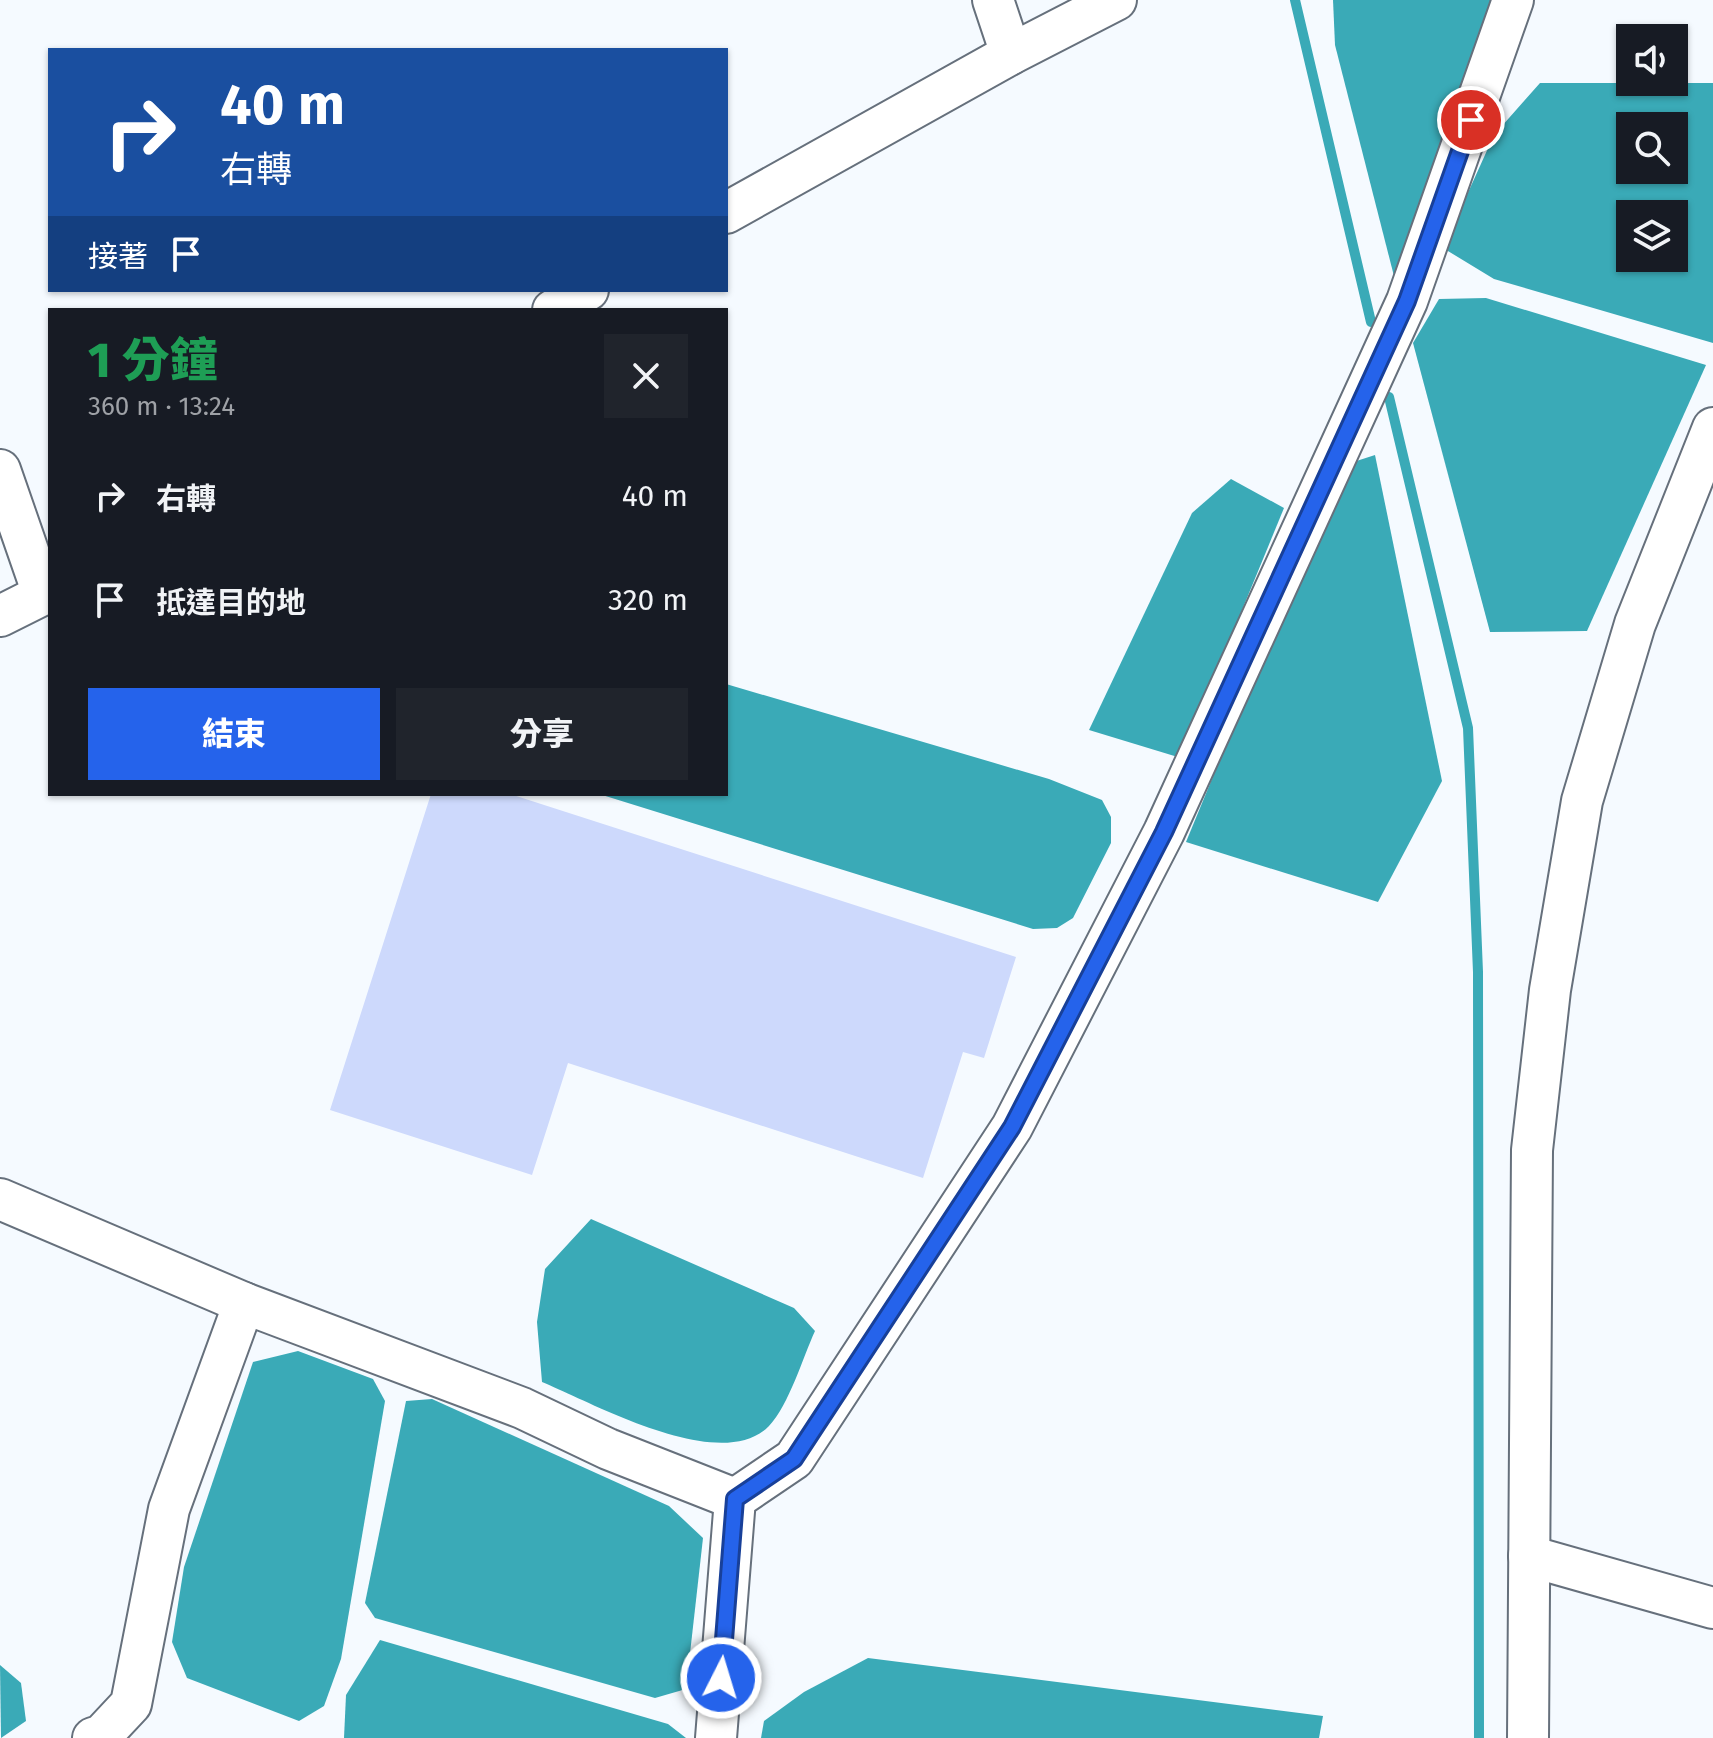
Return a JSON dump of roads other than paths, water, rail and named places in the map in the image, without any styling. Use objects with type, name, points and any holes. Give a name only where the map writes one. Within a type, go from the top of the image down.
[{"type":"street","points":[[993,0],[1011,54]]},
{"type":"street","points":[[728,212],[1011,54],[1116,0]]},
{"type":"street","points":[[735,1499],[794,1459],[1003,1140],[1026,1099],[1164,832],[1407,301],[1513,0]]},
{"type":"street","points":[[556,308],[584,292]]},
{"type":"street","points":[[1528,1738],[1532,1150],[1550,990],[1582,801],[1635,624],[1713,428]]},
{"type":"street","points":[[0,470],[47,593],[0,616]]},
{"type":"street","points":[[0,1199],[244,1303],[522,1408],[608,1449],[735,1499]]},
{"type":"street","points":[[93,1738],[102,1735],[131,1704],[169,1509],[244,1303]]},
{"type":"street","points":[[716,1738],[735,1499]]},
{"type":"street","points":[[1529,1556],[1713,1608]]},
{"type":"water","points":[[1333,0],[1493,0],[1396,284],[1335,45]]},
{"type":"water","points":[[1540,83],[1616,83],[1616,96],[1688,96],[1688,83],[1713,83],[1713,343],[1494,279],[1443,248],[1494,135]]},
{"type":"water","points":[[1486,298],[1706,365],[1587,631],[1490,632],[1413,343],[1439,299]]},
{"type":"water","points":[[1375,455],[1442,781],[1378,902],[1186,842],[1341,466]]},
{"type":"water","points":[[1231,479],[1284,508],[1181,758],[1089,730],[1192,513]]},
{"type":"water","points":[[728,685],[1049,779],[1102,800],[1111,817],[1111,843],[1073,918],[1057,928],[1033,929],[605,796],[728,796]]},
{"type":"water","points":[[591,1219],[794,1308],[815,1331],[789,1394],[769,1426],[748,1439],[720,1443],[690,1439],[624,1418],[542,1382],[537,1322],[545,1269]]},
{"type":"water","points":[[298,1351],[373,1379],[385,1401],[341,1659],[324,1706],[299,1721],[187,1678],[172,1642],[184,1567],[253,1362]]},
{"type":"water","points":[[432,1399],[669,1506],[703,1538],[686,1689],[655,1698],[375,1618],[365,1603],[406,1401]]},
{"type":"water","points":[[380,1640],[668,1724],[686,1738],[344,1738],[346,1695]]},
{"type":"water","points":[[868,1658],[1323,1716],[1319,1738],[761,1738],[764,1721],[804,1692]]},
{"type":"water","points":[[0,1665],[21,1683],[26,1721],[1,1738]]},
{"type":"waterway","points":[[1295,0],[1371,322]]},
{"type":"waterway","points":[[1389,397],[1468,728],[1478,972],[1479,1738]]}]
